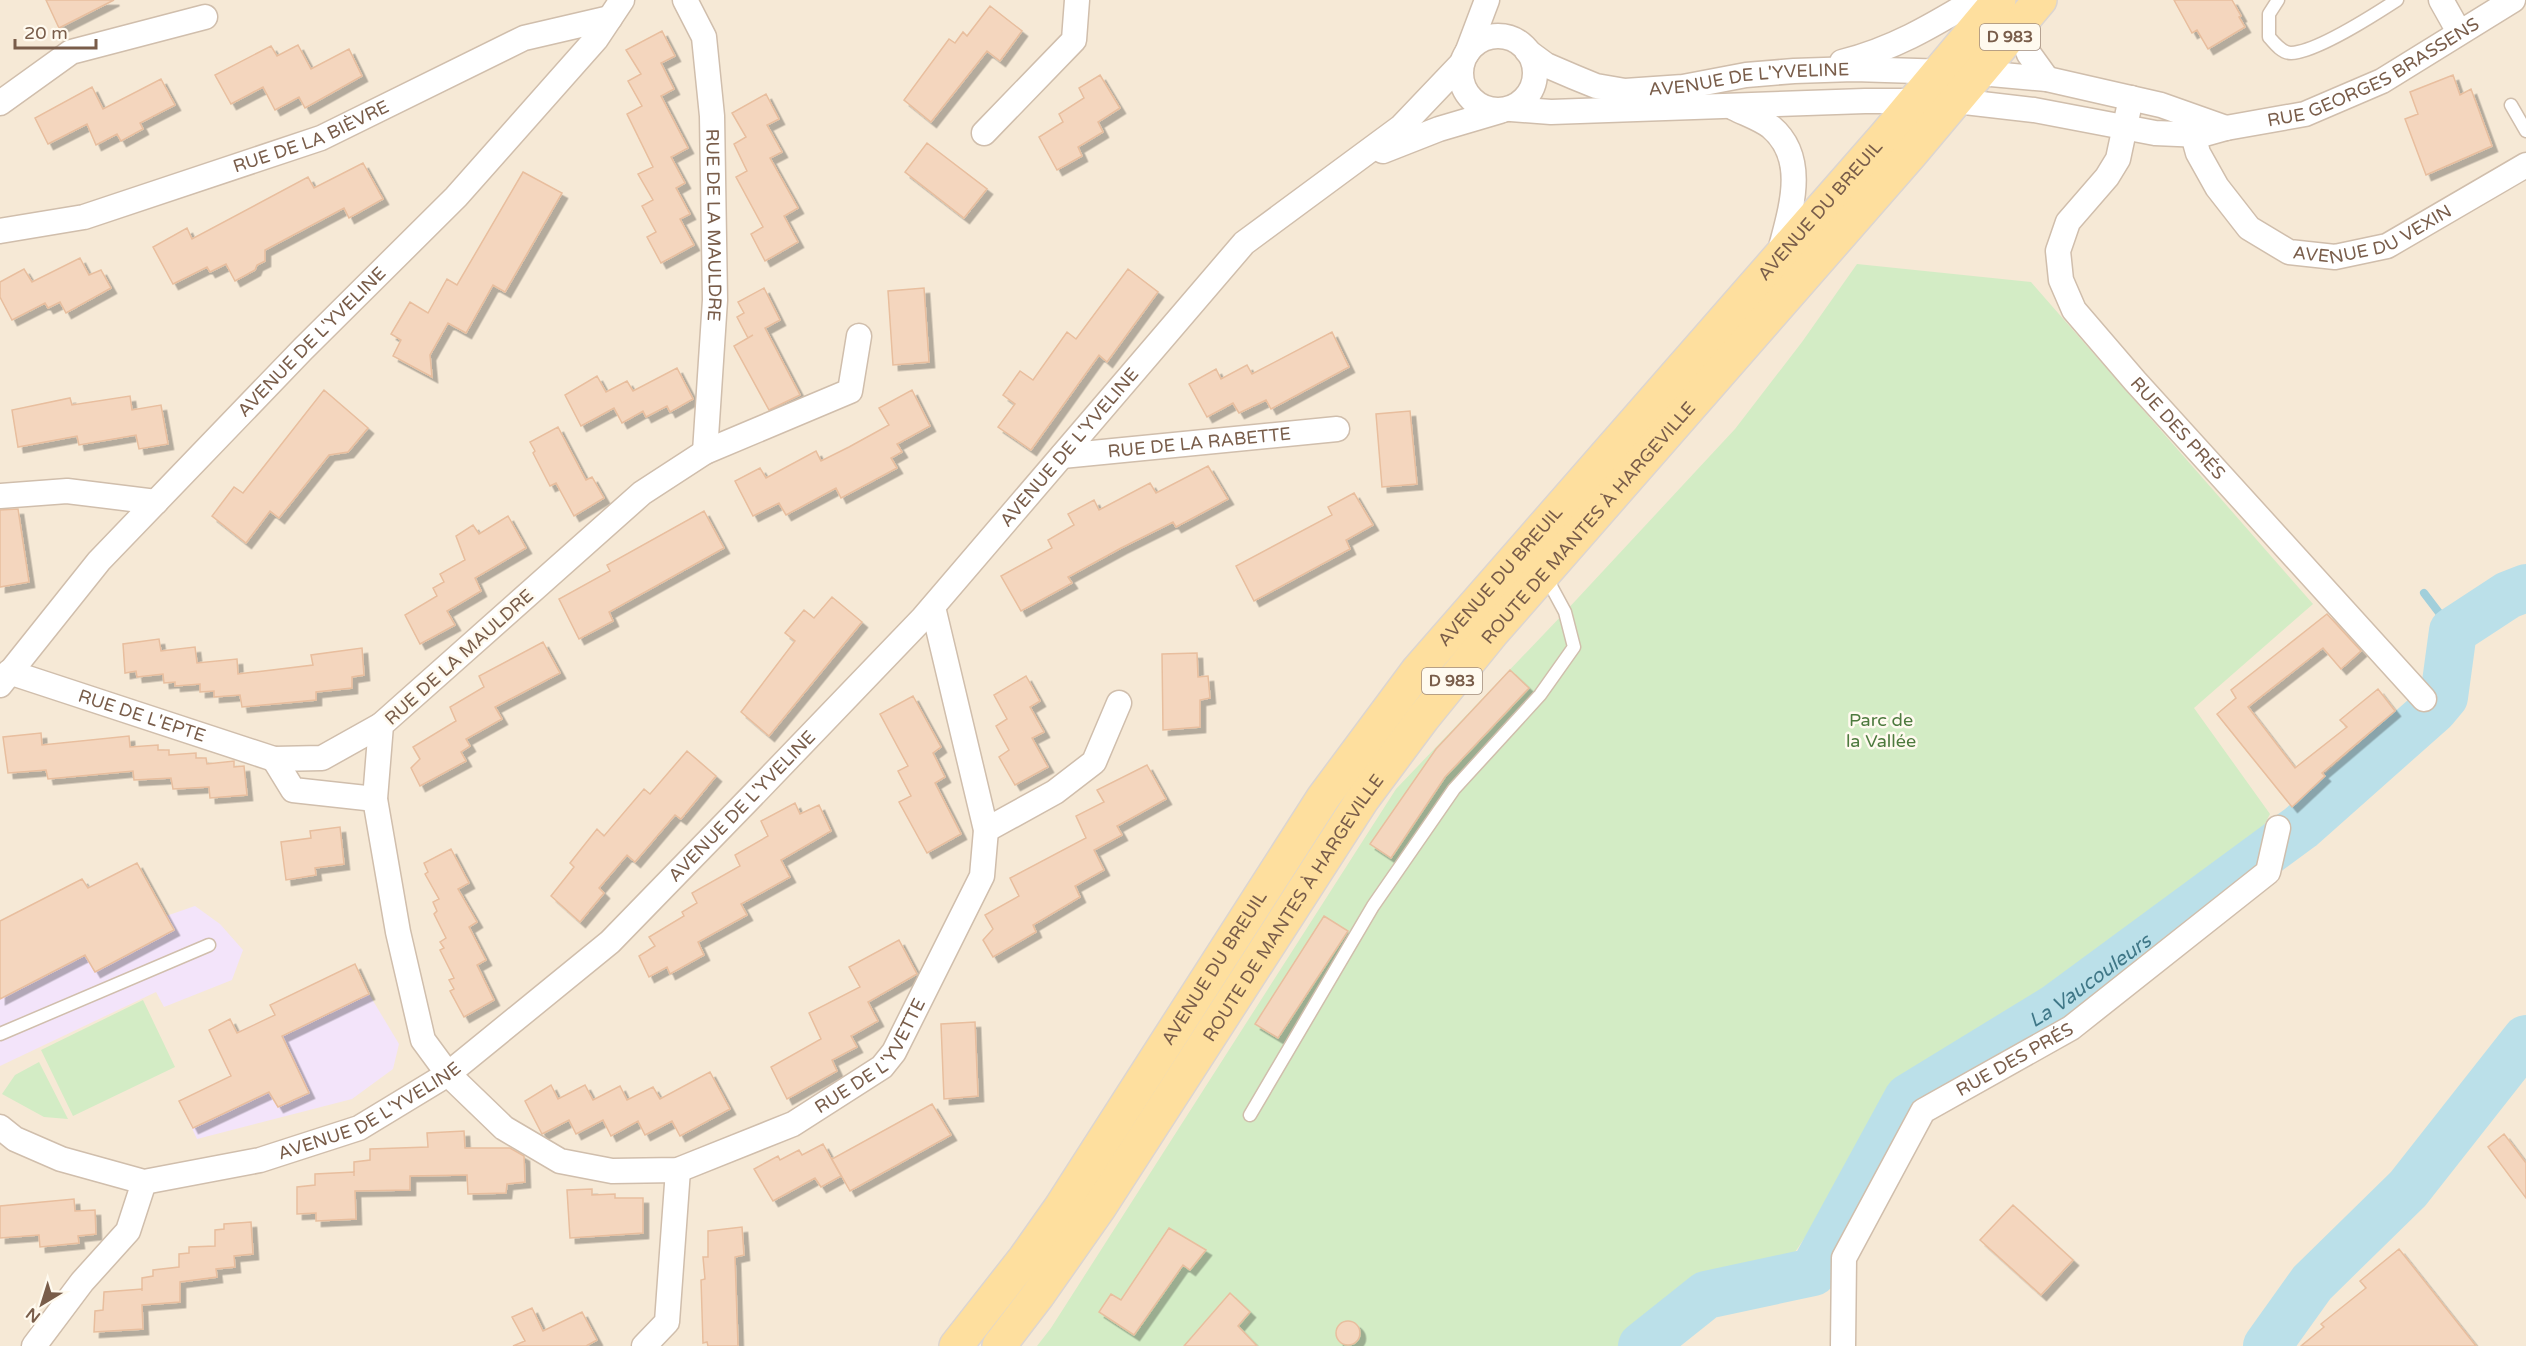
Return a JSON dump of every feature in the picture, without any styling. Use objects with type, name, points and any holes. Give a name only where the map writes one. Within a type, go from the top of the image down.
[{"type":"main road","name":"AVENUE DU BREUIL","points":[[956,1346],[1025,1258],[1061,1207],[1293,844],[1355,753],[1426,661],[1779,259],[1999,0]]},
{"type":"main road","name":"ROUTE DE MANTES À HARGEVILLE","points":[[999,1346],[1038,1295],[1104,1199],[1362,800],[1454,678],[1956,102],[2040,0]]},
{"type":"street","name":"RUE DE LA MAULDRE","points":[[685,0],[704,37],[712,116],[715,300],[705,452]]},
{"type":"street","points":[[984,133],[1074,40],[1077,0]]},
{"type":"street","points":[[1487,0],[1464,58],[1463,87],[1477,105],[1488,109],[1505,110],[1521,103],[1534,84],[1535,72],[1517,44],[1499,28],[1493,0]]},
{"type":"street","points":[[1809,71],[1858,58],[1899,43],[1928,30],[1975,0]]},
{"type":"street","points":[[2441,0],[2459,32]]},
{"type":"street","name":"RUE GEORGES BRASSENS","points":[[2196,126],[2226,128],[2305,114],[2382,81],[2513,0]]},
{"type":"street","name":"AVENUE DE L'YVELINE","points":[[4,678],[99,561],[303,349],[456,197],[596,39],[616,9]]},
{"type":"street","name":"RUE DE LA BIÈVRE","points":[[0,231],[84,217],[321,138],[524,38],[616,9]]},
{"type":"street","points":[[0,103],[71,52],[205,17]]},
{"type":"street","points":[[2019,25],[2029,54],[2047,78]]},
{"type":"street","points":[[1464,58],[1475,44],[1485,38],[1497,36],[1517,44]]},
{"type":"street","name":"AVENUE DE L'YVELINE","points":[[1517,44],[1546,65],[1596,86],[1625,91],[1683,87],[1746,75],[1809,71],[1854,69],[1980,73]]},
{"type":"street","name":"AVENUE DE L'YVELINE","points":[[5,1136],[61,1159],[144,1182],[260,1160],[359,1128],[448,1074],[610,942],[933,607],[1244,243],[1413,116],[1464,58]]},
{"type":"street","points":[[1980,73],[2047,78],[2131,98],[2196,126]]},
{"type":"street","name":"RUE DES PRÉS","points":[[2131,98],[2118,159],[2107,177],[2068,222],[2058,252],[2061,279],[2074,310],[2134,381],[2424,699]]},
{"type":"street","name":"AVENUE DE L'YVELINE","points":[[1345,166],[1412,139],[1505,110],[1551,112],[1865,101],[1956,102]]},
{"type":"street","points":[[1956,102],[2034,110],[2156,133],[2196,126]]},
{"type":"street","points":[[1732,107],[1771,127],[1783,141],[1793,163],[1794,183],[1779,259]]},
{"type":"street","name":"AVENUE DU VEXIN","points":[[2196,126],[2199,153],[2217,186],[2249,228],[2289,252],[2336,257],[2387,246],[2526,165]]},
{"type":"street","name":"RUE DE LA MAULDRE","points":[[448,1074],[423,1040],[398,932],[375,799],[381,725],[642,493],[705,452],[850,391],[859,336]]},
{"type":"street","name":"RUE DE LA RABETTE","points":[[1062,456],[1337,429]]},
{"type":"street","points":[[0,496],[67,491],[156,502]]},
{"type":"street","name":"RUE DE L'YVETTE","points":[[448,1074],[504,1128],[560,1161],[612,1172],[678,1170],[793,1124],[882,1067],[894,1052],[982,876],[986,830],[933,607]]},
{"type":"street","name":"RUE DE L'EPTE","points":[[4,678],[274,759],[322,758],[381,725]]},
{"type":"street","points":[[986,830],[1054,792],[1094,762],[1119,703]]},
{"type":"street","points":[[274,759],[293,790],[375,799]]},
{"type":"street","name":"RUE DES PRÉS","points":[[1844,1346],[1844,1258],[1923,1111],[2071,1028],[2268,872],[2278,828]]},
{"type":"street","points":[[644,1346],[667,1322],[678,1170]]},
{"type":"street","points":[[34,1346],[82,1282],[128,1231],[144,1182]]},
{"type":"lane","points":[[2278,0],[2269,14],[2269,37],[2278,47],[2290,53],[2325,43],[2397,0]]},
{"type":"lane","points":[[2511,105],[2526,131]]},
{"type":"lane","points":[[1250,1115],[1373,906],[1420,838],[1454,789],[1540,695],[1574,647],[1565,612],[1544,573]]},
{"type":"lane","points":[[0,1034],[209,945]]},
{"type":"shaded area","points":[[0,0],[2526,0],[2526,1346],[0,1346]]},
{"type":"shaded area","points":[[137,863],[166,916],[195,906],[220,924],[243,950],[232,980],[164,1007],[156,992],[0,1066],[0,921],[82,879],[88,887]]},
{"type":"shaded area","points":[[355,964],[369,994],[399,1044],[393,1069],[352,1099],[197,1139],[179,1101],[230,1076],[209,1030],[230,1019],[237,1032],[275,1015],[270,1005]]},
{"type":"green space","name":"Parc de la Vallée","points":[[1857,264],[2031,282],[2313,604],[2194,708],[2270,814],[2249,854],[1946,1069],[1887,1116],[1787,1264],[1688,1291],[1626,1346],[1037,1346],[1051,1328],[1396,789],[1735,429],[1802,342]]},
{"type":"green space","points":[[143,1000],[175,1067],[73,1116],[41,1050]]},
{"type":"green space","points":[[39,1062],[68,1119],[44,1117],[2,1094],[15,1075]]},
{"type":"water","points":[[2339,785],[2350,801],[2326,826],[2291,849],[2299,826]]},
{"type":"building","points":[[46,0],[114,0],[59,28]]},
{"type":"building","points":[[2174,0],[2232,0],[2245,27],[2208,49],[2197,30],[2192,33]]},
{"type":"building","points":[[990,6],[1022,31],[1000,61],[987,51],[931,122],[904,100],[949,39],[955,43],[963,32],[967,36]]},
{"type":"building","points":[[662,31],[675,56],[661,63],[674,89],[661,96],[688,148],[671,157],[685,183],[676,188],[690,214],[680,219],[694,245],[661,263],[647,237],[656,232],[642,206],[653,200],[638,174],[653,167],[627,114],[642,106],[628,81],[641,74],[626,50]]},
{"type":"building","points":[[298,45],[311,69],[349,49],[362,76],[305,108],[299,97],[275,110],[263,87],[231,104],[215,75],[271,46],[277,56]]},
{"type":"building","points":[[1100,75],[1120,108],[1098,122],[1103,132],[1078,147],[1082,156],[1057,170],[1039,137],[1063,122],[1059,114],[1084,98],[1079,88]]},
{"type":"building","points":[[2453,75],[2460,95],[2471,89],[2492,146],[2426,175],[2405,119],[2418,114],[2410,92]]},
{"type":"building","points":[[161,79],[175,105],[140,123],[143,129],[121,141],[117,134],[96,145],[87,124],[48,144],[35,118],[92,87],[103,109]]},
{"type":"building","points":[[766,94],[779,119],[767,125],[782,152],[770,158],[798,208],[784,216],[798,242],[765,261],[751,234],[763,227],[736,177],[747,171],[734,144],[746,137],[732,113]]},
{"type":"building","points":[[927,143],[987,189],[964,218],[905,172]]},
{"type":"building","points":[[363,163],[383,199],[349,218],[344,208],[265,250],[265,261],[257,265],[255,270],[235,281],[226,264],[210,272],[207,267],[173,284],[153,247],[187,228],[192,239],[308,177],[314,188]]},
{"type":"building","points":[[523,172],[562,193],[505,292],[493,285],[466,333],[448,323],[430,355],[432,377],[393,356],[401,340],[391,334],[410,302],[428,313],[447,279],[457,285]]},
{"type":"building","points":[[80,258],[89,275],[101,270],[111,288],[66,313],[60,302],[48,308],[45,303],[12,320],[0,297],[0,282],[24,269],[32,282]]},
{"type":"building","points":[[1128,269],[1158,292],[1107,362],[1099,355],[1031,450],[998,427],[1015,404],[1003,395],[1020,371],[1033,380],[1067,332],[1076,339]]},
{"type":"building","points":[[764,288],[780,320],[765,328],[800,395],[769,410],[734,346],[748,338],[737,317],[744,313],[738,302]]},
{"type":"building","points":[[924,288],[929,362],[893,365],[888,291]]},
{"type":"building","points":[[1332,332],[1349,367],[1271,409],[1266,400],[1239,413],[1233,403],[1207,417],[1189,384],[1216,369],[1221,379],[1247,365],[1252,374]]},
{"type":"building","points":[[677,368],[693,399],[670,412],[667,406],[646,417],[643,411],[622,423],[614,408],[581,426],[565,395],[597,376],[606,392],[627,381],[633,391]]},
{"type":"building","points":[[324,390],[368,428],[348,452],[329,455],[279,518],[270,511],[246,543],[212,516],[234,487],[243,493]]},
{"type":"building","points":[[912,390],[930,426],[897,444],[902,452],[891,458],[897,468],[841,498],[836,488],[786,515],[779,503],[753,516],[735,481],[760,468],[766,478],[816,451],[821,461],[849,447],[889,425],[879,408]]},
{"type":"building","points":[[130,396],[132,410],[161,405],[168,444],[139,449],[136,435],[79,445],[77,436],[18,447],[12,410],[70,398],[72,405]]},
{"type":"building","points":[[1410,411],[1417,484],[1382,487],[1376,414]]},
{"type":"building","points":[[558,427],[586,480],[592,477],[604,498],[574,516],[556,483],[550,486],[533,453],[535,451],[530,442]]},
{"type":"building","points":[[1208,466],[1228,499],[1176,527],[1173,522],[1121,548],[1068,577],[1072,583],[1021,611],[1001,576],[1052,548],[1048,540],[1074,525],[1068,514],[1094,500],[1099,510],[1150,483],[1156,493]]},
{"type":"building","points":[[1354,493],[1373,525],[1346,540],[1350,549],[1254,601],[1236,566],[1332,515],[1328,507]]},
{"type":"building","points":[[18,509],[29,582],[0,587],[0,510]]},
{"type":"building","points":[[704,511],[724,548],[609,612],[613,621],[579,639],[559,599],[610,571],[607,565]]},
{"type":"building","points":[[508,516],[526,548],[475,578],[481,591],[447,611],[455,625],[420,644],[405,615],[437,596],[433,588],[444,582],[440,574],[465,560],[456,536],[473,525],[479,534]]},
{"type":"building","points":[[832,597],[862,622],[769,736],[741,712],[795,641],[785,633],[804,610],[814,618]]},
{"type":"building","points":[[2327,614],[2361,651],[2341,669],[2323,648],[2248,707],[2295,768],[2347,727],[2340,720],[2378,689],[2395,711],[2322,773],[2325,776],[2292,807],[2217,714],[2236,698],[2231,690]]},
{"type":"building","points":[[159,639],[161,651],[195,647],[197,663],[237,659],[238,674],[313,665],[311,655],[362,648],[364,675],[352,677],[352,688],[316,692],[316,700],[242,707],[240,695],[214,697],[214,691],[200,692],[200,684],[175,686],[175,682],[164,683],[163,674],[137,677],[136,671],[125,673],[123,644]]},
{"type":"building","points":[[543,642],[560,673],[495,707],[502,719],[466,739],[470,746],[461,752],[466,761],[420,786],[411,768],[420,759],[413,747],[456,721],[450,707],[484,687],[479,676]]},
{"type":"building","points":[[1197,653],[1198,677],[1208,676],[1210,698],[1200,700],[1200,727],[1163,730],[1162,654]]},
{"type":"building","points":[[1510,670],[1529,688],[1445,777],[1391,858],[1370,844],[1436,749]]},
{"type":"building","points":[[1026,676],[1040,701],[1030,707],[1044,732],[1032,738],[1048,767],[1015,785],[999,757],[1009,750],[996,726],[1007,719],[994,695]]},
{"type":"building","points":[[913,696],[941,747],[933,753],[945,777],[935,783],[961,834],[927,853],[899,802],[911,796],[898,771],[908,766],[880,714]]},
{"type":"building","points":[[41,733],[42,745],[129,736],[130,747],[158,745],[158,750],[169,750],[169,755],[196,753],[196,758],[206,758],[207,764],[234,761],[234,767],[244,766],[247,795],[210,798],[209,787],[173,789],[171,778],[134,780],[133,771],[48,779],[46,770],[8,773],[3,737]]},
{"type":"building","points":[[687,751],[716,776],[681,819],[675,815],[635,862],[627,855],[599,888],[604,893],[580,922],[551,896],[574,867],[570,863],[597,829],[604,836],[644,789],[650,794]]},
{"type":"building","points":[[1147,765],[1166,799],[1117,826],[1122,835],[1094,850],[1104,870],[1075,886],[1080,897],[1033,925],[1036,932],[993,957],[983,940],[993,929],[985,915],[1019,896],[1010,878],[1086,838],[1076,816],[1104,802],[1097,790]]},
{"type":"building","points":[[795,803],[800,814],[819,805],[831,831],[781,860],[790,877],[741,904],[747,915],[698,942],[704,955],[670,974],[667,967],[649,977],[639,956],[655,946],[649,937],[684,916],[682,912],[697,903],[692,893],[740,866],[735,855],[768,836],[761,821]]},
{"type":"building","points":[[340,827],[344,864],[315,868],[316,875],[286,880],[281,842],[311,838],[310,831]]},
{"type":"building","points":[[451,849],[469,883],[458,889],[477,922],[469,927],[486,960],[477,965],[494,1000],[464,1017],[450,991],[454,989],[449,980],[454,978],[440,950],[444,948],[440,942],[446,938],[434,914],[437,911],[433,902],[439,899],[425,874],[428,872],[424,863]]},
{"type":"building","points":[[137,863],[174,930],[95,972],[85,955],[0,999],[0,921],[82,879],[88,888]]},
{"type":"building","points":[[1324,916],[1348,931],[1278,1038],[1255,1024]]},
{"type":"building","points":[[899,940],[917,974],[868,1002],[878,1021],[851,1036],[857,1047],[832,1060],[837,1071],[787,1099],[771,1067],[821,1039],[809,1013],[860,987],[849,967]]},
{"type":"building","points":[[355,964],[369,994],[282,1036],[309,1093],[278,1107],[269,1092],[193,1128],[179,1101],[231,1076],[209,1030],[230,1019],[237,1033],[275,1015],[270,1005]]},
{"type":"building","points":[[975,1022],[978,1096],[944,1099],[941,1024]]},
{"type":"building","points":[[710,1072],[730,1109],[680,1136],[672,1121],[645,1135],[638,1121],[611,1136],[603,1120],[576,1134],[569,1120],[542,1134],[525,1101],[551,1085],[558,1099],[585,1085],[593,1100],[620,1086],[627,1100],[653,1087],[660,1099]]},
{"type":"building","points":[[932,1104],[951,1135],[850,1191],[832,1159]]},
{"type":"building","points":[[464,1131],[465,1148],[510,1148],[524,1156],[525,1182],[507,1184],[506,1193],[468,1194],[467,1175],[410,1176],[410,1190],[355,1191],[356,1219],[316,1221],[316,1213],[297,1214],[297,1187],[315,1185],[315,1174],[354,1172],[354,1162],[370,1160],[370,1149],[428,1147],[427,1133]]},
{"type":"building","points":[[2504,1134],[2526,1163],[2526,1198],[2488,1147]]},
{"type":"building","points":[[823,1144],[841,1176],[821,1187],[815,1178],[773,1201],[754,1169],[778,1156],[780,1160],[799,1150],[802,1155]]},
{"type":"building","points":[[592,1189],[592,1195],[615,1194],[615,1198],[643,1198],[643,1233],[570,1238],[567,1190]]},
{"type":"building","points":[[74,1199],[75,1211],[95,1210],[96,1234],[78,1236],[79,1243],[40,1247],[39,1235],[0,1238],[0,1206]]},
{"type":"building","points":[[2013,1205],[2073,1260],[2041,1295],[1980,1240]]},
{"type":"building","points":[[251,1222],[253,1254],[234,1256],[235,1267],[216,1269],[217,1277],[180,1282],[180,1302],[142,1305],[143,1329],[94,1332],[95,1311],[103,1310],[104,1292],[142,1289],[142,1278],[153,1276],[153,1270],[179,1267],[179,1254],[189,1253],[189,1247],[215,1246],[215,1230],[224,1229],[224,1224]]},
{"type":"building","points":[[742,1227],[744,1255],[735,1257],[738,1346],[708,1346],[707,1342],[703,1343],[701,1280],[705,1279],[703,1257],[708,1257],[708,1231]]},
{"type":"building","points":[[1169,1228],[1206,1250],[1190,1270],[1183,1265],[1134,1335],[1099,1312],[1111,1294],[1121,1300]]},
{"type":"building","points":[[2399,1249],[2476,1346],[2301,1346],[2324,1327],[2321,1324],[2366,1288],[2360,1281]]},
{"type":"building","points":[[1230,1293],[1250,1312],[1238,1326],[1257,1346],[1184,1346]]},
{"type":"building","points":[[532,1308],[543,1331],[582,1312],[597,1340],[586,1346],[513,1346],[525,1341],[512,1317]]},
{"type":"building","points":[[1348,1321],[1357,1324],[1360,1333],[1357,1342],[1348,1345],[1339,1342],[1336,1333],[1339,1324]]},
{"type":"waterway","name":"La Vaucouleurs","points":[[1642,1346],[1706,1295],[1813,1272],[1908,1098],[2055,1008],[2301,827],[2434,709],[2444,697],[2453,631],[2508,595],[2526,588]]},
{"type":"waterway","points":[[2424,593],[2453,631]]},
{"type":"waterway","name":"La Vaucouleurs","points":[[2267,1346],[2312,1283],[2408,1189],[2526,1039]]}]
